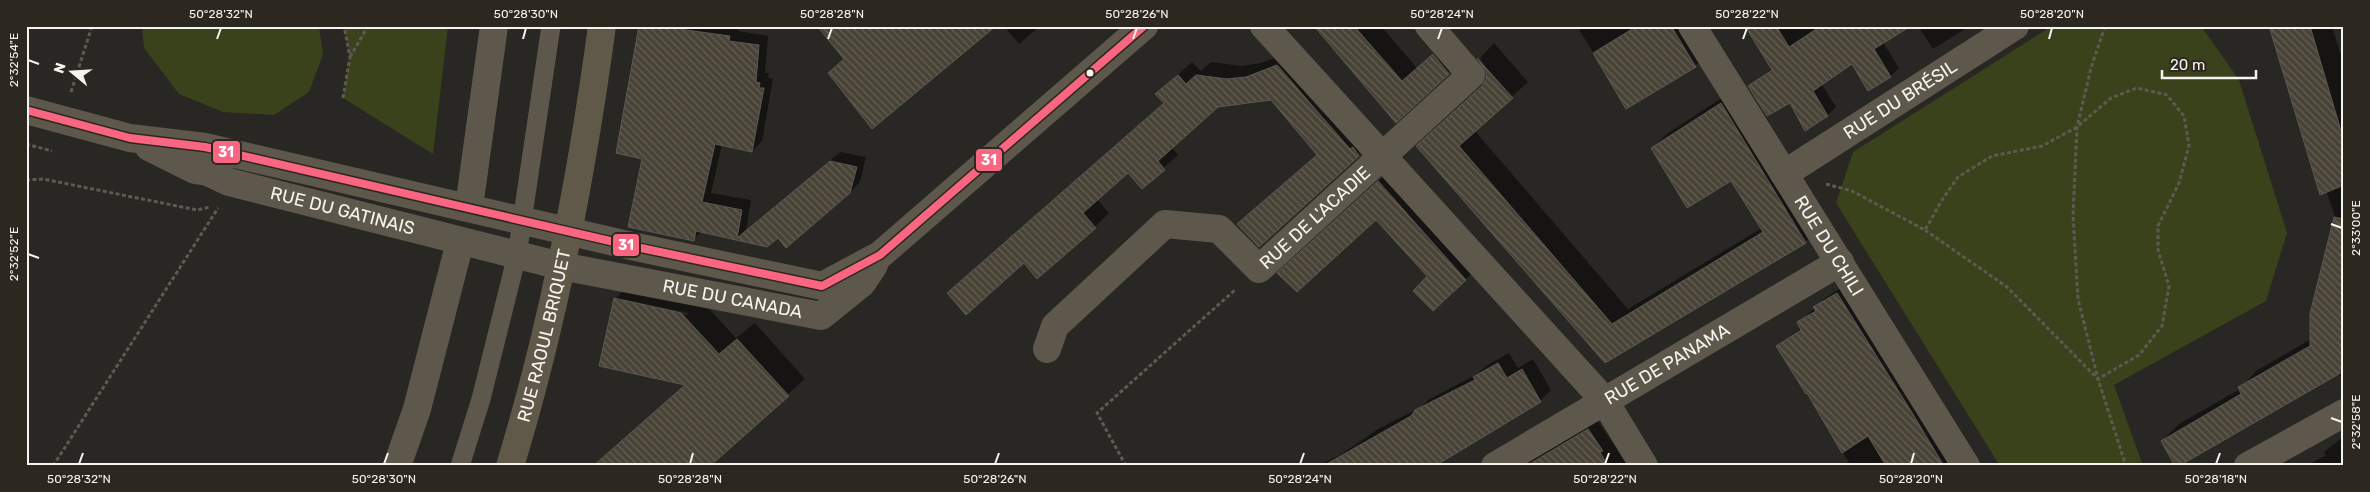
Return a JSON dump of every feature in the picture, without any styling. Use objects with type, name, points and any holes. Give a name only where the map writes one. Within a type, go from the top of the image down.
[{"type":"street","points":[[469,208],[494,26]]},
{"type":"street","name":"RUE RAOUL BRIQUET","points":[[510,466],[522,425],[569,231],[602,26]]},
{"type":"street","name":"RUE DU CANADA","points":[[569,231],[822,286],[880,255],[1144,26]]},
{"type":"street","name":"RUE DE L'ACADIE","points":[[1264,26],[1604,400],[1644,466]]},
{"type":"street","name":"RUE DE L'ACADIE","points":[[1047,349],[1055,326],[1165,224],[1219,229],[1259,269],[1471,75],[1429,26]]},
{"type":"street","name":"RUE DU CHILI","points":[[1692,26],[1966,466]]},
{"type":"street","name":"RUE DU BRÉSIL","points":[[1784,174],[2015,26]]},
{"type":"street","name":"RUE DU GATINAIS","points":[[26,110],[130,138],[205,147],[569,231]]},
{"type":"street","name":"RUE DU GATINAIS","points":[[130,138],[195,170],[208,172],[229,182],[460,242],[561,266]]},
{"type":"street","points":[[397,466],[417,409],[460,242]]},
{"type":"street","name":"RUE DU CANADA","points":[[561,266],[821,316],[862,283],[880,255]]},
{"type":"street","name":"RUE DE PANAMA","points":[[1495,466],[1840,262]]},
{"type":"street","points":[[2248,466],[2344,413]]},
{"type":"lane","points":[[460,466],[481,399],[517,255],[551,26]]},
{"type":"path","points":[[63,119],[92,26]]},
{"type":"path","points":[[344,26],[350,57]]},
{"type":"path","points":[[343,98],[350,57],[368,26]]},
{"type":"path","points":[[2105,26],[2091,68],[2077,127],[2073,216],[2078,299],[2098,379],[2126,466]]},
{"type":"path","points":[[1925,230],[1958,177],[1992,156],[2042,146],[2077,127],[2111,98],[2137,88],[2167,95],[2184,116],[2189,146],[2180,183],[2158,226],[2158,250],[2169,286],[2162,326],[2139,355],[2098,379]]},
{"type":"path","points":[[1784,174],[1852,191],[1925,230],[2007,287],[2098,379]]},
{"type":"path","points":[[53,466],[220,205]]},
{"type":"path","points":[[1126,466],[1097,412],[1259,269]]},
{"type":"green space","points":[[142,26],[319,26],[323,54],[309,92],[274,115],[223,112],[179,94],[144,48]]},
{"type":"green space","points":[[344,26],[448,26],[433,154],[343,98],[350,57]]},
{"type":"green space","points":[[2052,26],[2201,26],[2239,80],[2287,233],[2266,301],[2114,385],[2143,466],[2000,466],[1836,203],[1853,152]]},
{"type":"building","points":[[639,26],[686,26],[686,30],[730,36],[729,41],[759,45],[756,82],[760,83],[759,88],[764,88],[752,152],[715,144],[702,202],[742,210],[737,238],[830,161],[857,167],[850,193],[786,248],[778,238],[767,247],[696,231],[694,241],[628,227],[642,159],[616,153]]},
{"type":"building","points":[[817,26],[996,26],[872,129],[828,73],[844,59]]},
{"type":"building","points":[[1314,26],[1354,26],[1402,81],[1433,54],[1449,74],[1396,123]]},
{"type":"building","points":[[1637,26],[1671,26],[1696,67],[1626,109],[1593,53]]},
{"type":"building","points":[[1745,26],[1776,26],[1789,47],[1821,26],[1911,26],[1874,49],[1891,77],[1868,91],[1852,64],[1813,91],[1828,116],[1805,131],[1790,103],[1767,116],[1748,86],[1772,70]]},
{"type":"building","points":[[2269,26],[2310,26],[2344,141],[2344,185],[2320,195]]},
{"type":"building","points":[[1477,58],[1513,98],[1459,146],[1612,324],[1763,232],[1731,181],[1687,208],[1651,148],[1721,103],[1806,243],[1605,363],[1416,146],[1482,86],[1486,79],[1486,72]]},
{"type":"building","points":[[1277,65],[1350,149],[1353,147],[1359,156],[1259,247],[1237,224],[1317,155],[1271,100],[1218,107],[1158,161],[1165,170],[1142,189],[1128,173],[1083,213],[1096,228],[1037,279],[1024,263],[966,315],[947,293],[1164,103],[1155,94],[1178,75],[1186,84],[1196,75],[1227,79],[1246,77]]},
{"type":"building","points":[[1378,181],[1466,280],[1433,311],[1413,291],[1427,276],[1376,220],[1297,292],[1277,273]]},
{"type":"building","points":[[2334,217],[2344,219],[2344,371],[2179,466],[2175,466],[2161,441],[2241,394],[2238,387],[2310,346],[2310,314]]},
{"type":"building","points":[[1837,293],[1944,466],[1886,466],[1868,436],[1842,453],[1807,393],[1776,346],[1801,330],[1797,322],[1816,311],[1813,307]]},
{"type":"building","points":[[614,298],[681,313],[719,354],[737,339],[789,396],[710,466],[593,466],[685,385],[599,366]]},
{"type":"building","points":[[1498,363],[1507,378],[1522,369],[1541,402],[1435,466],[1323,466],[1411,416],[1415,410],[1475,380],[1473,377]]},
{"type":"building","points":[[1588,429],[1603,451],[1600,452],[1608,466],[1526,466]]},
{"type":"transit line","name":"31","points":[[26,110],[130,138],[205,147],[636,247],[822,286],[880,255],[1144,26]]}]
